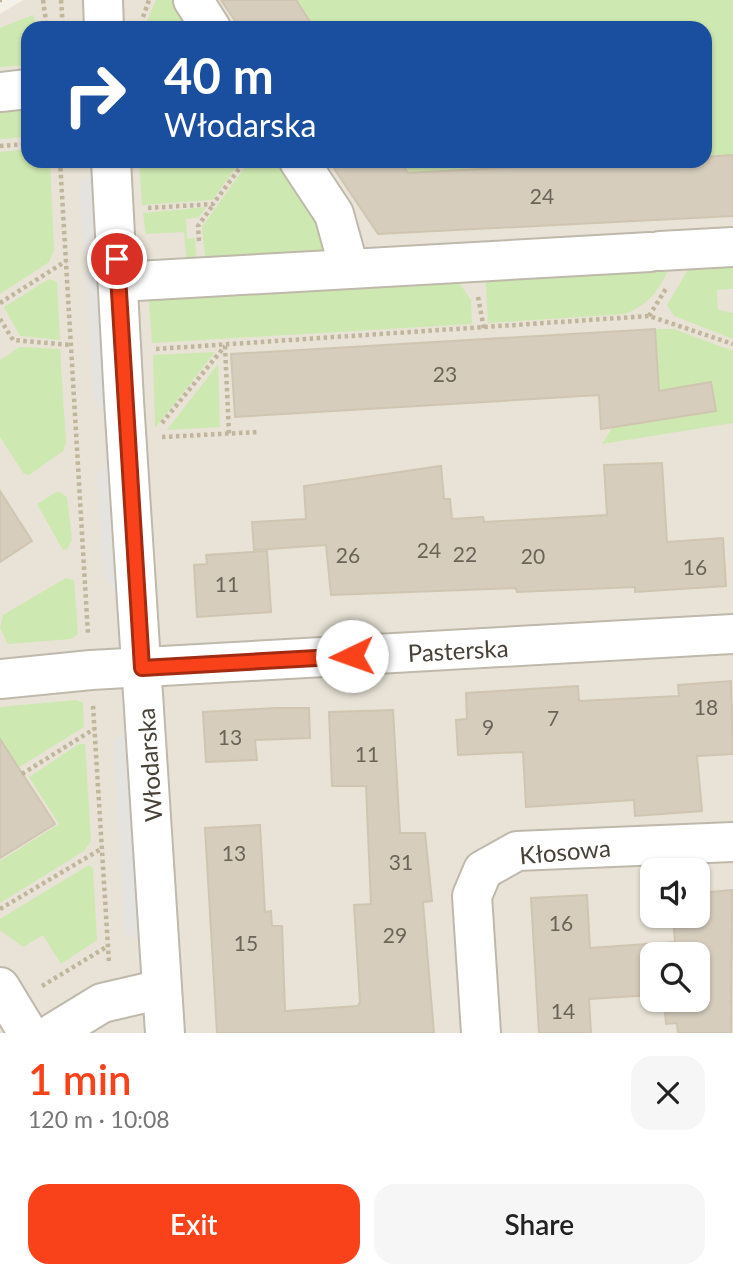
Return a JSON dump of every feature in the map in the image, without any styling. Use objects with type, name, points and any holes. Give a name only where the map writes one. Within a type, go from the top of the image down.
[{"type":"street","points":[[103,0],[104,21]]},
{"type":"street","points":[[193,0],[206,21]]},
{"type":"street","points":[[0,92],[21,90]]},
{"type":"street","name":"Włodarska","points":[[111,168],[165,1033]]},
{"type":"street","points":[[304,168],[334,214],[349,268]]},
{"type":"street","points":[[119,282],[733,247]]},
{"type":"street","name":"Pasterska","points":[[0,679],[91,670],[733,634]]},
{"type":"street","name":"Kłosowa","points":[[481,1033],[472,896],[483,870],[517,851],[733,842]]},
{"type":"street","points":[[52,1033],[102,1003],[162,989]]},
{"type":"path","points":[[43,0],[46,21]]},
{"type":"path","points":[[61,0],[62,21]]},
{"type":"path","points":[[142,21],[149,0]]},
{"type":"path","points":[[0,146],[21,144]]},
{"type":"path","points":[[13,1008],[108,946],[60,168]]},
{"type":"path","points":[[137,209],[214,204],[240,168]]},
{"type":"path","points":[[0,303],[66,261]]},
{"type":"path","points":[[145,350],[649,316],[733,345]]},
{"type":"path","points":[[0,319],[13,340],[71,345]]},
{"type":"path","points":[[159,427],[225,346]]},
{"type":"path","points":[[225,346],[229,434]]},
{"type":"path","points":[[150,437],[259,432]]},
{"type":"path","points":[[22,774],[94,729]]},
{"type":"path","points":[[0,909],[101,849]]},
{"type":"shaded area","points":[[23,0],[733,0],[733,1033],[0,1033],[0,14]]},
{"type":"shaded area","points":[[93,168],[106,413],[94,403],[86,274],[95,264],[84,250],[79,185]]},
{"type":"shaded area","points":[[111,457],[119,593],[104,578],[97,473]]},
{"type":"shaded area","points":[[127,728],[139,941],[125,932],[113,744]]},
{"type":"green space","points":[[156,0],[180,0],[194,21],[147,21]]},
{"type":"green space","points":[[296,0],[733,0],[733,155],[712,156],[712,21],[310,21]]},
{"type":"green space","points":[[33,15],[35,21],[21,21],[21,66],[0,67],[0,28]]},
{"type":"green space","points":[[21,110],[21,138],[0,139],[0,111]]},
{"type":"green space","points":[[21,150],[21,168],[50,168],[54,250],[49,262],[0,294],[0,152]]},
{"type":"green space","points":[[139,168],[236,168],[212,200],[142,205]]},
{"type":"green space","points":[[244,168],[290,168],[294,174],[291,184],[308,196],[316,208],[324,254],[206,267],[202,227]]},
{"type":"green space","points":[[405,168],[500,168],[408,173]]},
{"type":"green space","points":[[206,207],[199,217],[186,219],[187,239],[195,238],[197,268],[187,268],[184,232],[146,234],[143,213]]},
{"type":"green space","points":[[733,256],[733,289],[717,290],[718,310],[733,313],[733,339],[674,316],[667,305],[695,258]]},
{"type":"green space","points":[[669,267],[652,296],[639,307],[624,314],[488,323],[485,270]]},
{"type":"green space","points":[[451,271],[471,300],[472,324],[152,343],[148,289]]},
{"type":"green space","points":[[49,279],[57,282],[60,340],[20,336],[4,307]]},
{"type":"green space","points":[[655,329],[674,329],[733,351],[733,423],[602,444],[624,409],[659,392]]},
{"type":"green space","points":[[20,347],[60,349],[66,443],[63,451],[29,475],[24,474],[0,437],[0,360]]},
{"type":"green space","points":[[215,352],[155,428],[153,355]]},
{"type":"green space","points":[[218,364],[220,427],[167,430]]},
{"type":"green space","points":[[58,491],[67,497],[72,540],[67,549],[63,550],[37,504]]},
{"type":"green space","points":[[66,578],[74,580],[78,634],[71,639],[8,644],[0,628],[3,615]]},
{"type":"green space","points":[[76,700],[83,703],[84,727],[18,768],[3,742],[0,743],[0,707]]},
{"type":"green space","points":[[79,744],[85,744],[91,841],[84,851],[0,903],[0,861],[59,824],[29,777]]},
{"type":"green space","points":[[89,865],[93,868],[97,940],[61,964],[43,935],[23,947],[0,930],[0,919]]},
{"type":"building","points":[[221,0],[296,0],[310,21],[235,21]]},
{"type":"building","points":[[733,155],[733,216],[378,234],[334,168],[405,168],[408,173],[500,168],[712,168],[712,156]]},
{"type":"building","points":[[655,329],[659,391],[711,382],[716,411],[601,429],[599,395],[235,417],[231,354]]},
{"type":"building","points":[[662,463],[667,542],[723,538],[726,586],[635,592],[635,587],[517,592],[516,588],[331,595],[326,545],[254,550],[252,522],[306,519],[304,486],[441,466],[444,499],[450,499],[452,519],[483,517],[484,522],[607,515],[604,465]]},
{"type":"building","points":[[0,491],[32,541],[0,562]]},
{"type":"building","points":[[267,551],[271,612],[197,617],[194,565],[207,564],[206,555]]},
{"type":"building","points":[[731,681],[733,754],[697,756],[702,811],[635,816],[634,800],[526,807],[523,752],[458,755],[456,720],[467,719],[466,693],[578,686],[579,701],[679,696],[678,685]]},
{"type":"building","points":[[309,708],[310,738],[255,740],[257,760],[206,762],[203,712]]},
{"type":"building","points":[[393,710],[400,833],[425,833],[432,901],[423,902],[434,1033],[217,1033],[205,828],[260,825],[265,912],[271,911],[272,926],[282,926],[285,1011],[358,1006],[360,1002],[354,905],[371,904],[366,786],[332,786],[329,712]]},
{"type":"building","points":[[0,739],[55,824],[0,858]]},
{"type":"building","points":[[732,890],[731,1033],[678,1033],[677,1023],[666,1024],[665,1012],[710,1012],[710,942],[675,942],[674,928],[710,928],[710,892]]},
{"type":"building","points":[[587,895],[590,948],[640,944],[640,996],[589,999],[591,1033],[539,1033],[531,898]]},
{"type":"route","points":[[117,259],[142,668],[352,656]]}]
